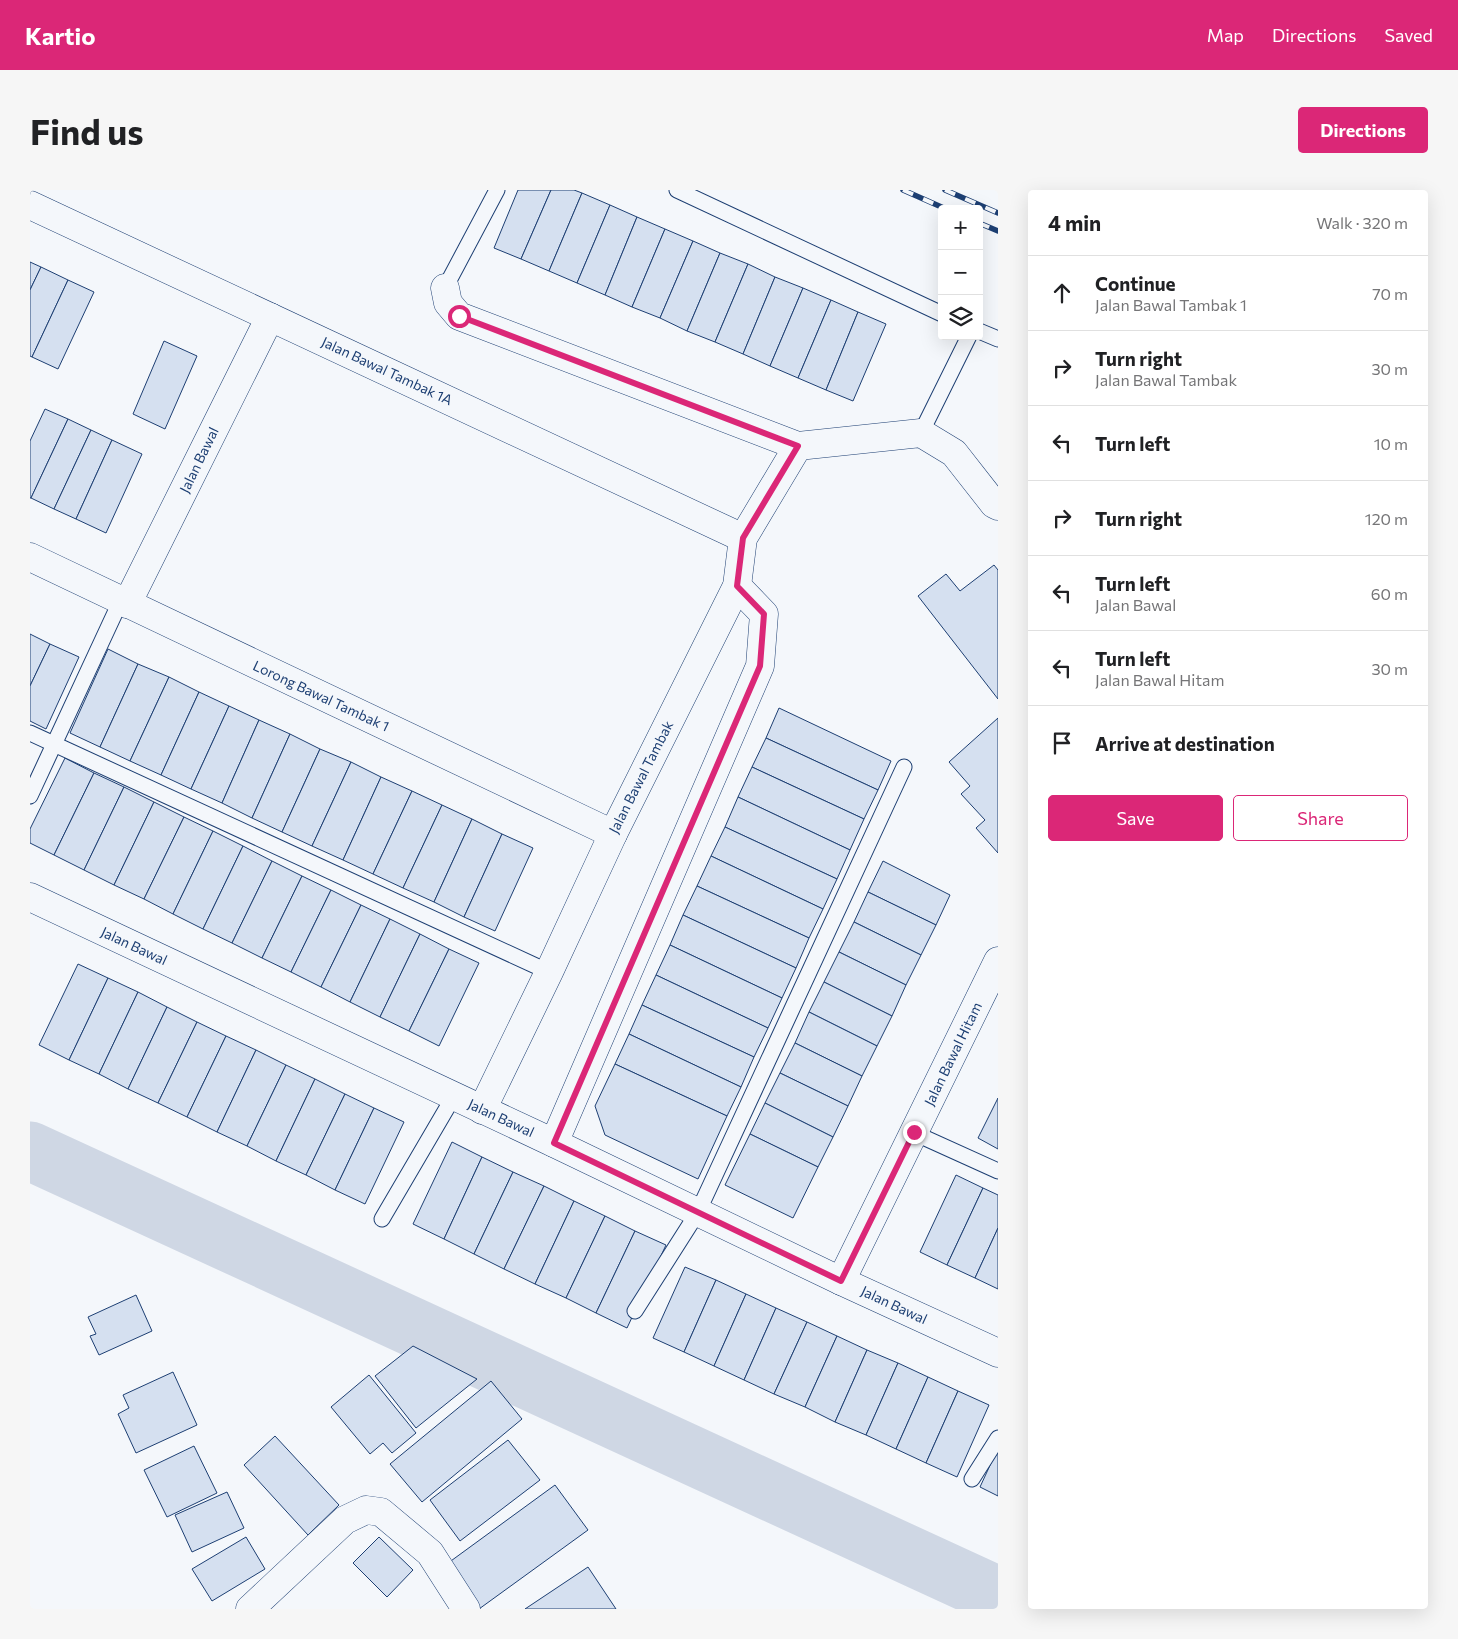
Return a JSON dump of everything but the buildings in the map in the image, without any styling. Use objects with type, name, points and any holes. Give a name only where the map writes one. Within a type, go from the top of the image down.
[{"type":"street","name":"Jalan Bawal Tambak 1A","points":[[30,205],[743,538]]},
{"type":"street","points":[[445,288],[448,303],[459,316],[798,446],[921,433],[954,453],[994,504],[998,506]]},
{"type":"street","name":"Jalan Bawal","points":[[124,602],[270,317]]},
{"type":"street","name":"Jalan Bawal Tambak","points":[[482,1110],[613,834],[737,586],[743,538],[798,446]]},
{"type":"street","name":"Lorong Bawal Tambak 1","points":[[30,557],[613,834]]},
{"type":"street","points":[[554,1143],[760,666],[764,614],[737,586]]},
{"type":"street","name":"Jalan Bawal","points":[[30,897],[554,1143],[841,1281],[998,1353]]},
{"type":"street","name":"Jalan Bawal Hitam","points":[[841,1281],[914,1132],[991,991],[998,961]]},
{"type":"street","points":[[250,1609],[345,1520],[366,1510],[381,1512],[430,1553],[466,1609]]},
{"type":"lane","points":[[445,288],[497,190]]},
{"type":"lane","points":[[677,190],[938,312]]},
{"type":"lane","points":[[983,333],[998,339]]},
{"type":"lane","points":[[921,433],[967,340]]},
{"type":"lane","points":[[30,796],[124,602]]},
{"type":"lane","points":[[30,733],[549,972]]},
{"type":"lane","points":[[635,1311],[698,1212],[904,767]]},
{"type":"lane","points":[[382,1219],[454,1096]]},
{"type":"lane","points":[[914,1132],[998,1171]]},
{"type":"lane","points":[[972,1479],[998,1438]]},
{"type":"waterway","points":[[30,1151],[998,1596]]},
{"type":"railway","points":[[903,190],[938,205]]},
{"type":"railway","points":[[945,190],[998,213]]},
{"type":"railway","points":[[983,225],[998,231]]},
{"type":"route","points":[[459,316],[798,446],[743,538],[737,586],[764,614],[760,666],[554,1143],[841,1281],[914,1132]]}]
